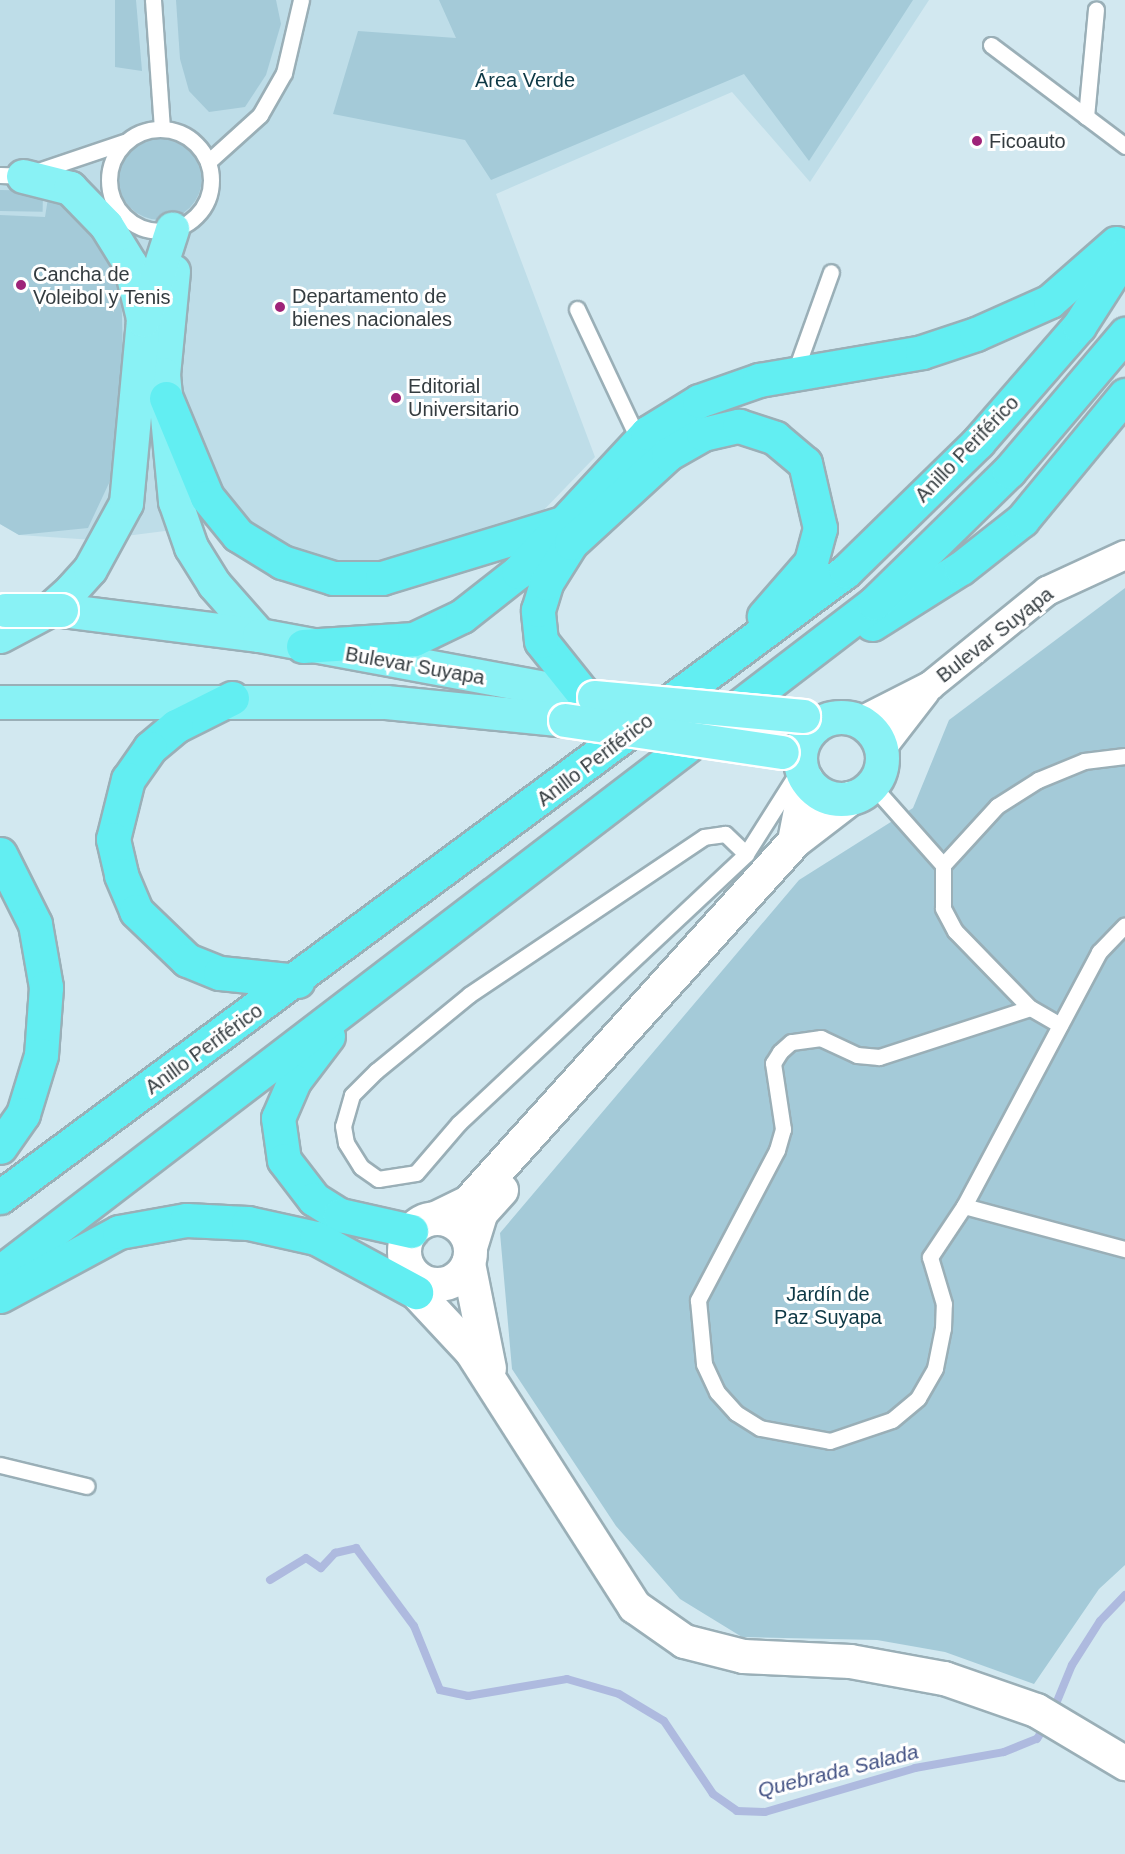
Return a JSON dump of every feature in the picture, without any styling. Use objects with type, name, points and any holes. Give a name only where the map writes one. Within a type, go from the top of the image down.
[{"type":"highway","points":[[303,646],[414,639],[462,616],[518,572],[639,441],[699,401],[795,372],[922,352],[976,334],[1050,301],[1091,269],[1125,232]]},
{"type":"highway","name":"Anillo Periférico","points":[[0,1197],[298,981],[846,572],[978,442],[1079,326],[1125,254]]},
{"type":"highway","points":[[0,1272],[874,603],[992,487],[1125,334]]},
{"type":"highway","points":[[776,678],[961,568],[1022,520],[1125,395]]},
{"type":"highway","points":[[166,398],[207,497],[226,523],[282,562],[333,578],[382,578],[564,522]]},
{"type":"highway","points":[[581,704],[541,641],[538,610],[546,583],[571,543],[668,454],[704,434],[739,426],[775,438],[805,463],[820,528],[811,562],[716,671]]},
{"type":"highway","points":[[232,698],[176,726],[150,748],[128,778],[113,838],[121,875],[136,911],[187,960],[220,973],[298,981]]},
{"type":"highway","points":[[0,854],[35,924],[46,987],[41,1055],[23,1114],[0,1147]]},
{"type":"highway","points":[[355,1001],[294,1081],[278,1118],[278,1141],[296,1180],[314,1199],[340,1215],[423,1224]]},
{"type":"highway","points":[[0,1296],[119,1232],[186,1220],[248,1223],[316,1238],[421,1292]]},
{"type":"main road","points":[[11,175],[70,188],[106,225],[130,264],[143,320]]},
{"type":"main road","points":[[2,619],[49,610],[72,590],[90,569],[126,503],[143,320],[180,226]]},
{"type":"main road","points":[[180,226],[172,273],[166,398],[175,501],[188,537],[214,584],[259,635]]},
{"type":"main road","name":"Bulevar Suyapa","points":[[2,619],[60,610],[259,635],[581,704],[797,763]]},
{"type":"main road","name":"Bulevar Suyapa","points":[[0,702],[232,698],[581,704],[831,719]]},
{"type":"main road","points":[[831,719],[881,749],[882,762],[861,792],[825,796],[797,763],[810,732],[831,719]]},
{"type":"street","name":"Bulevar Suyapa","points":[[881,749],[930,686],[1047,591],[1125,555]]},
{"type":"street","name":"Bulevar Suyapa","points":[[831,719],[930,686]]},
{"type":"street","points":[[794,841],[797,763]]},
{"type":"street","points":[[861,792],[794,841],[686,957],[468,1202],[423,1224],[404,1253],[421,1292],[493,1384],[634,1606],[684,1641],[743,1656],[850,1661],[944,1678],[1036,1710],[1120,1759]]},
{"type":"street","points":[[421,1292],[424,1281],[450,1282],[469,1255],[481,1212],[684,979],[686,957]]},
{"type":"street","points":[[423,1224],[458,1226],[469,1255],[473,1298],[493,1384]]},
{"type":"street","points":[[421,1292],[456,1312],[473,1298]]},
{"type":"lane","points":[[153,0],[162,128]]},
{"type":"lane","points":[[208,162],[260,116],[284,73],[302,0]]},
{"type":"lane","points":[[1086,117],[1096,9]]},
{"type":"lane","points":[[991,45],[1125,146]]},
{"type":"lane","points":[[11,175],[124,142],[162,128],[189,137],[208,162],[208,196],[180,226],[135,225],[111,196],[113,158],[124,142]]},
{"type":"lane","points":[[795,372],[831,272]]},
{"type":"lane","points":[[578,309],[639,441]]},
{"type":"lane","points":[[1060,1025],[1030,1008],[955,931],[943,909],[943,865],[997,806],[1038,780],[1084,761],[1125,756]]},
{"type":"lane","points":[[746,854],[725,834],[704,837],[470,995],[376,1071],[352,1095],[343,1126],[346,1143],[361,1167],[378,1179],[416,1173],[459,1123],[746,854],[797,763]]},
{"type":"lane","points":[[861,792],[943,865]]},
{"type":"lane","points":[[1030,1008],[887,1056],[857,1055],[821,1038],[791,1042],[780,1052],[772,1072],[783,1129],[777,1150],[698,1300],[702,1356],[717,1392],[760,1428],[795,1438],[830,1441],[892,1420],[918,1398],[935,1368],[944,1304],[930,1257],[964,1206],[1099,952],[1125,925]]},
{"type":"lane","points":[[964,1206],[1125,1249]]},
{"type":"lane","points":[[0,1465],[87,1486]]},
{"type":"shaded area","points":[[0,0],[929,0],[810,182],[732,92],[496,194],[595,457],[539,515],[371,567],[302,557],[244,521],[94,540],[19,535],[0,524]]},
{"type":"green space","points":[[115,0],[136,0],[142,71],[115,67]]},
{"type":"green space","points":[[176,0],[276,0],[281,24],[266,75],[245,107],[209,112],[189,91],[180,59]]},
{"type":"green space","name":"Área Verde","points":[[439,0],[913,0],[809,161],[744,74],[491,180],[465,140],[333,114],[358,31],[456,38]]},
{"type":"green space","points":[[160,136],[176,139],[190,148],[199,162],[202,178],[199,194],[190,208],[176,217],[160,220],[144,217],[130,208],[121,194],[118,178],[121,162],[130,148],[144,139]]},
{"type":"green space","points":[[0,190],[43,191],[43,212],[0,211]]},
{"type":"green space","points":[[49,192],[103,234],[121,276],[124,400],[110,481],[88,528],[19,535],[0,524],[0,215],[45,217]]},
{"type":"green space","name":"Jardín de Paz Suyapa","points":[[1125,588],[1125,1565],[1099,1589],[1034,1684],[945,1652],[877,1640],[742,1637],[680,1599],[616,1526],[512,1369],[500,1233],[799,880],[913,808],[949,720]]},
{"type":"waterway","name":"Quebrada Salada","points":[[270,1580],[306,1558],[321,1568],[335,1553],[356,1548],[414,1626],[440,1690],[468,1696],[567,1679],[619,1694],[664,1721],[713,1794],[737,1811],[765,1812],[915,1768],[1004,1752],[1037,1739],[1046,1724]]},
{"type":"waterway","name":"Quebrada Salada","points":[[1053,1711],[1072,1665],[1100,1621],[1125,1595]]},
{"type":"place","name":"Ficoauto","points":[[977,141]]},
{"type":"place","name":"Cancha de Voleibol y Tenis","points":[[21,285]]},
{"type":"place","name":"Departamento de bienes nacionales","points":[[280,307]]},
{"type":"place","name":"Editorial Universitario","points":[[396,398]]}]
